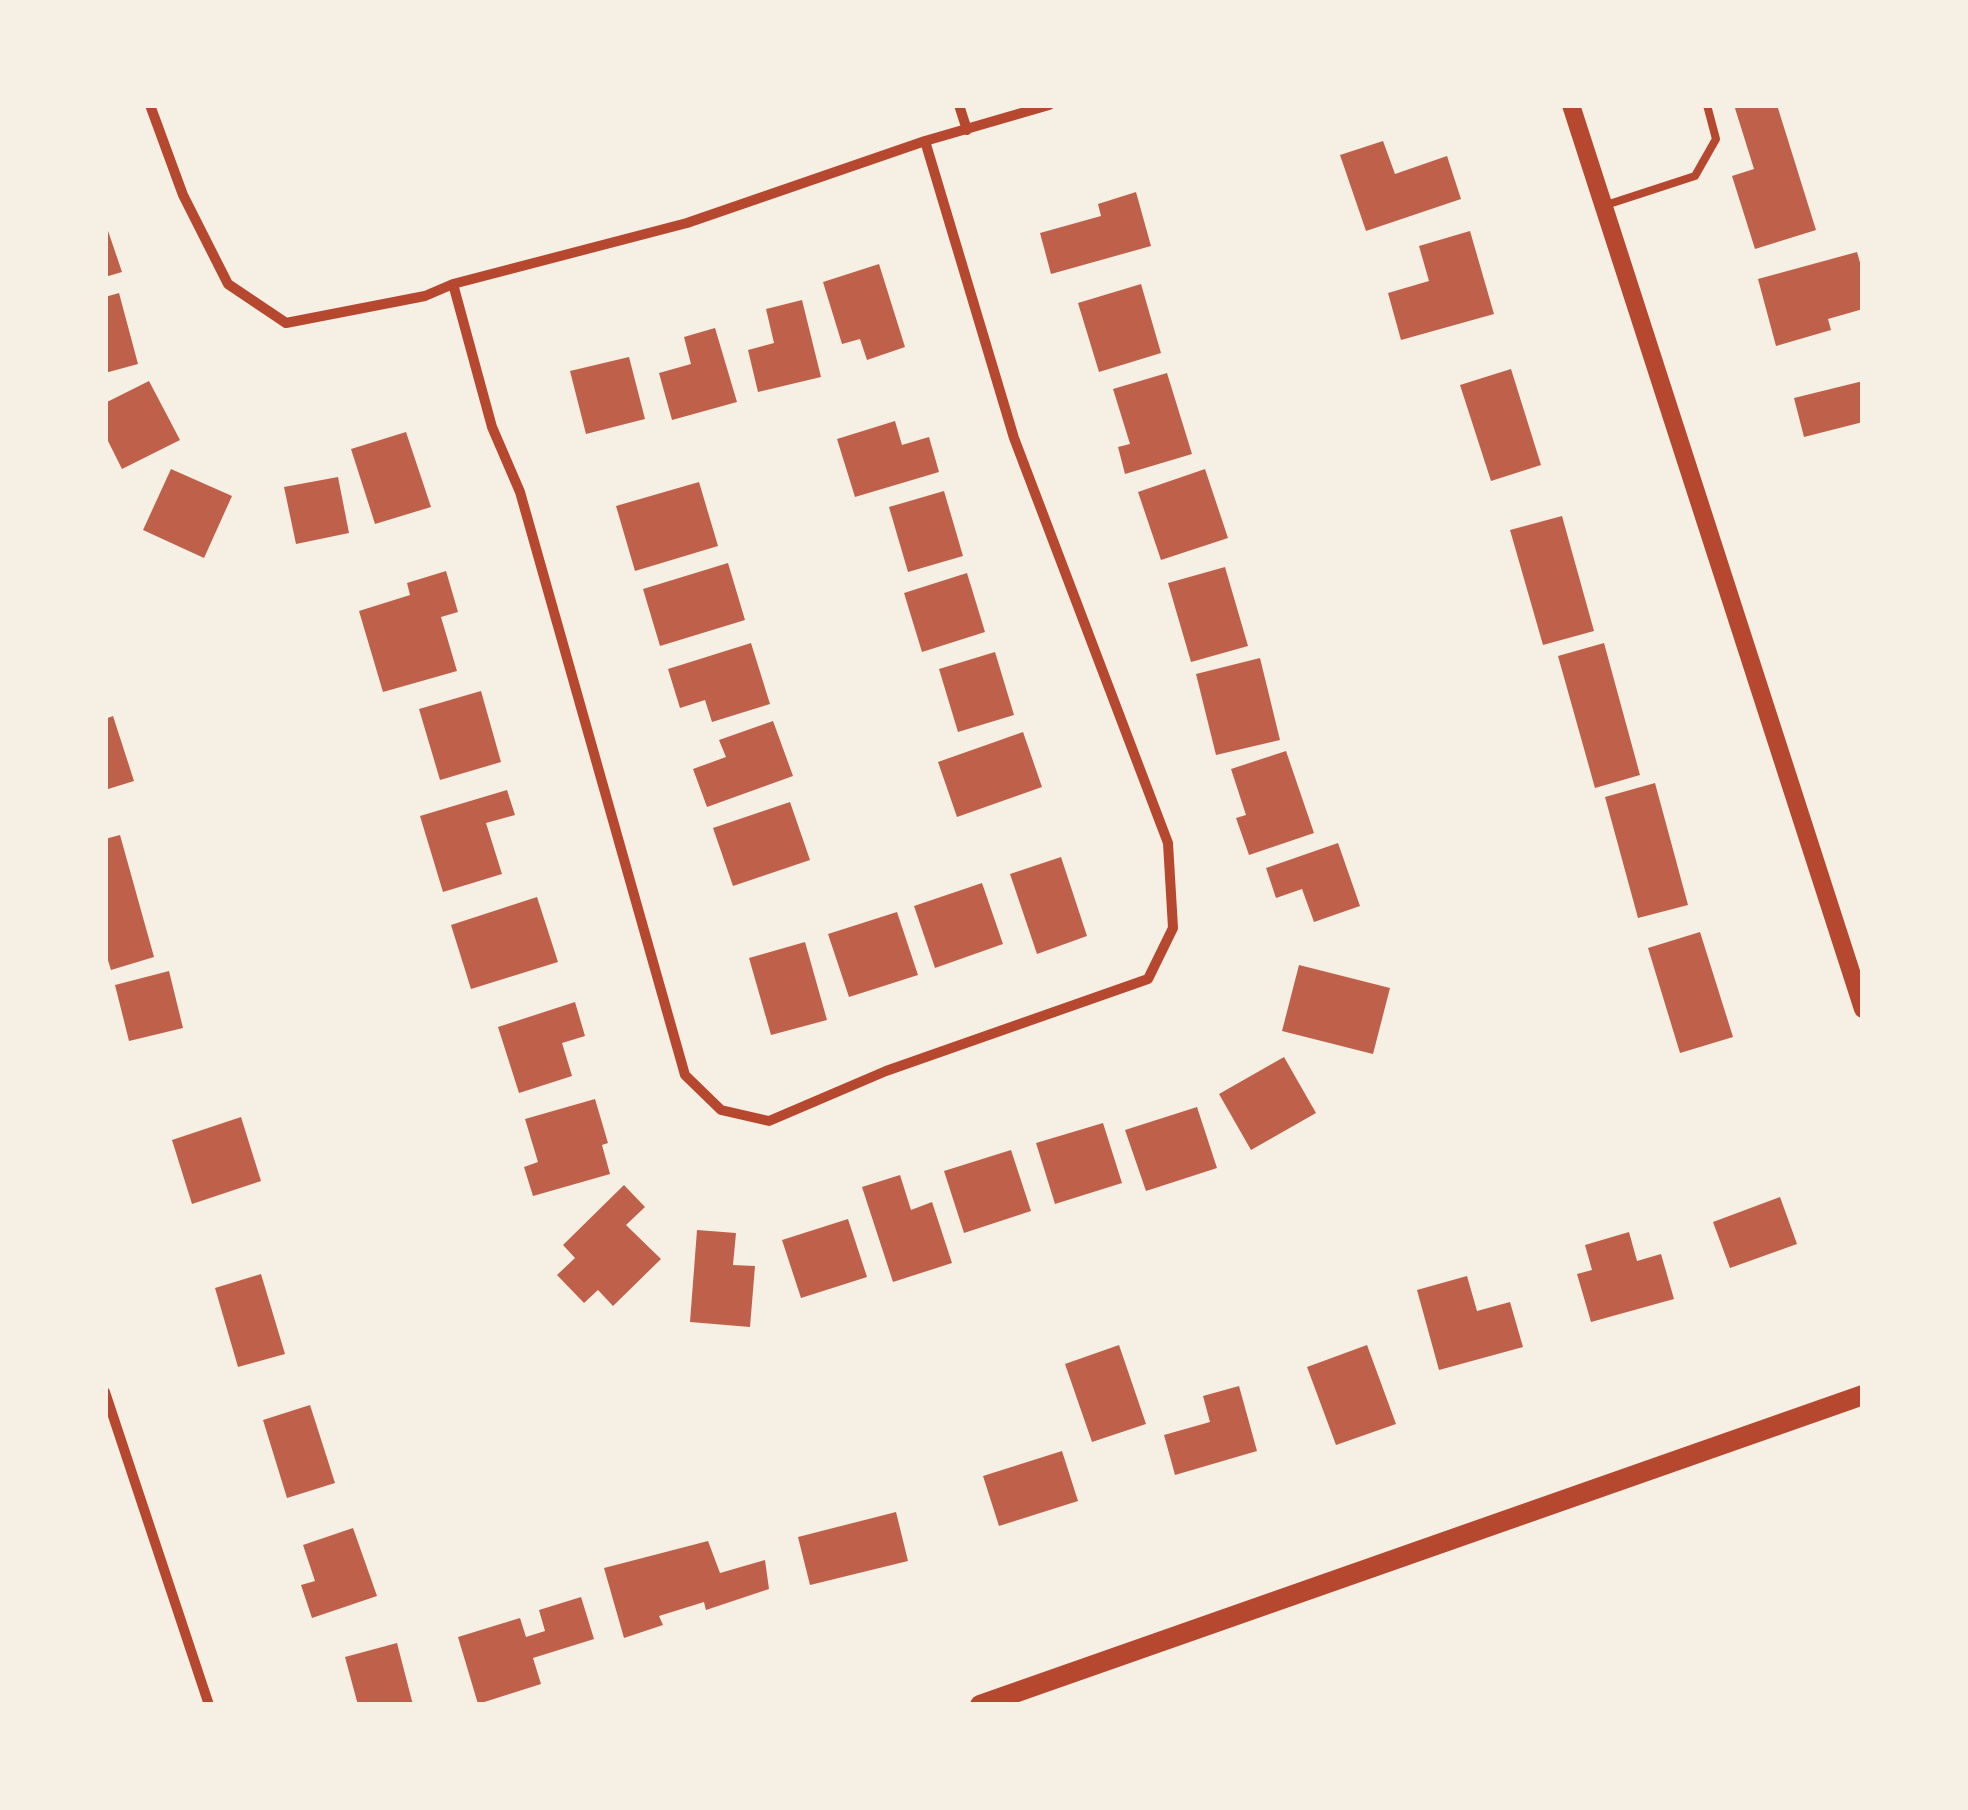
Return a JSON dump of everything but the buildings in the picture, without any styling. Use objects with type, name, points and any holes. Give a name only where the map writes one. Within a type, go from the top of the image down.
[{"type":"main road","points":[[980,1705],[1863,1395]]},
{"type":"street","points":[[150,105],[183,195],[228,284],[286,322],[425,296],[453,284],[688,222],[925,141],[1049,105]]},
{"type":"street","points":[[959,105],[967,130]]},
{"type":"street","points":[[1571,105],[1863,1009]]},
{"type":"street","points":[[453,284],[492,427],[520,492],[685,1075],[721,1110],[768,1121],[886,1071],[1148,978],[1173,928],[1168,843],[1014,438],[925,141]]},
{"type":"street","points":[[105,1392],[209,1705]]},
{"type":"lane","points":[[1603,206],[1695,176],[1716,139],[1707,105]]}]
